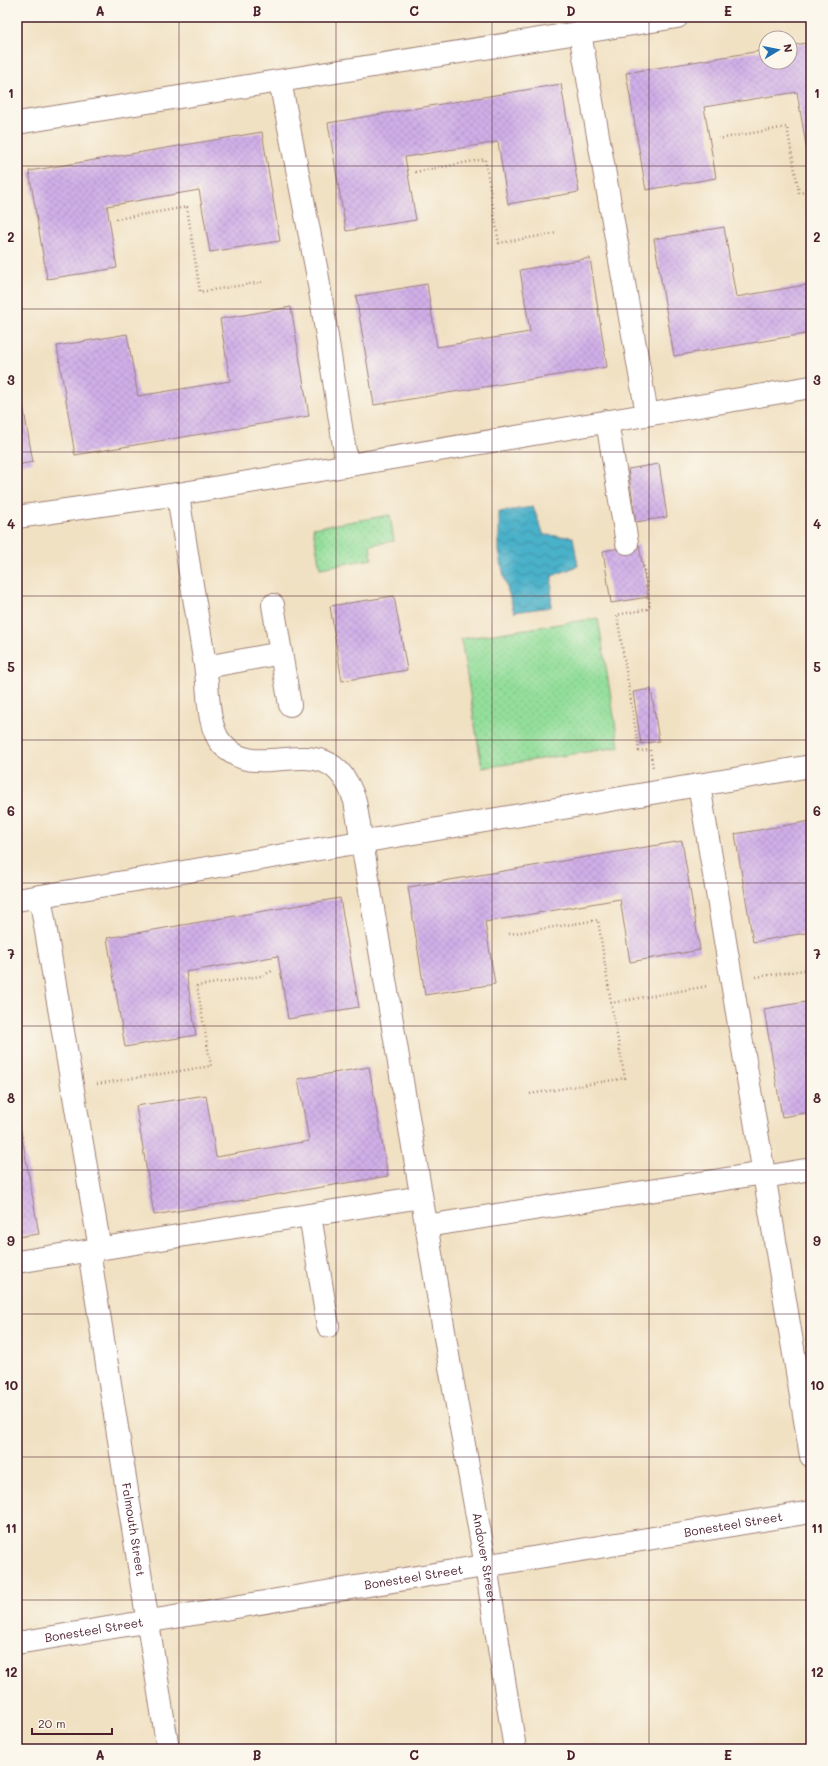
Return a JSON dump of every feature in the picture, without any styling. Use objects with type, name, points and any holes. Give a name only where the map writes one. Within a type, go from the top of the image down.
[{"type":"street","points":[[17,123],[677,17]]},
{"type":"street","points":[[580,33],[647,414]]},
{"type":"street","points":[[280,81],[317,272],[347,465]]},
{"type":"street","points":[[17,517],[178,494],[811,387]]},
{"type":"street","points":[[607,421],[627,543]]},
{"type":"street","name":"Andover Street","points":[[178,494],[206,667],[209,708],[213,726],[220,742],[230,753],[245,759],[260,760],[311,758],[322,760],[335,767],[344,776],[351,788],[355,801],[450,1368],[486,1566],[515,1749]]},
{"type":"street","points":[[273,605],[290,705]]},
{"type":"street","points":[[206,667],[281,653]]},
{"type":"street","points":[[17,900],[811,766]]},
{"type":"street","points":[[699,785],[811,1456]]},
{"type":"street","name":"Falmouth Street","points":[[40,896],[73,1088],[94,1250],[98,1309],[168,1749]]},
{"type":"street","points":[[426,1226],[811,1169]]},
{"type":"street","points":[[17,1262],[422,1197]]},
{"type":"street","points":[[310,1215],[328,1326]]},
{"type":"street","name":"Bonesteel Street","points":[[17,1644],[811,1512]]},
{"type":"path","points":[[718,139],[787,127],[799,193],[811,191]]},
{"type":"path","points":[[415,172],[485,159],[499,243],[557,233]]},
{"type":"path","points":[[116,219],[187,207],[200,292],[262,282]]},
{"type":"path","points":[[627,543],[637,542],[640,544],[650,605],[647,609],[617,615],[639,752],[650,750],[656,792]]},
{"type":"path","points":[[509,934],[598,920],[625,1078],[530,1094]]},
{"type":"path","points":[[611,1003],[732,981],[811,969]]},
{"type":"path","points":[[73,1088],[211,1066],[197,986],[261,976],[272,971]]},
{"type":"green space","points":[[390,515],[394,541],[370,545],[372,559],[320,568],[313,528]]},
{"type":"green space","points":[[598,618],[619,747],[482,768],[461,639]]},
{"type":"water","points":[[533,507],[544,535],[573,537],[578,566],[552,576],[551,607],[514,612],[504,577],[499,551],[499,512]]},
{"type":"building","points":[[811,42],[811,162],[809,163],[797,92],[704,107],[716,178],[646,190],[626,73],[758,51],[758,70],[798,70],[798,44]]},
{"type":"building","points":[[561,84],[579,192],[508,204],[498,142],[405,157],[416,220],[346,231],[328,123]]},
{"type":"building","points":[[262,132],[280,241],[210,252],[199,190],[107,206],[117,268],[47,279],[29,171]]},
{"type":"building","points":[[724,227],[736,297],[811,284],[811,333],[674,356],[654,239]]},
{"type":"building","points":[[590,258],[607,367],[374,405],[356,296],[427,284],[437,347],[530,332],[520,270]]},
{"type":"building","points":[[291,307],[309,416],[75,455],[57,346],[127,334],[138,396],[230,381],[220,319]]},
{"type":"building","points":[[17,372],[33,462],[17,465]]},
{"type":"building","points":[[659,464],[667,517],[636,522],[628,469]]},
{"type":"building","points":[[639,545],[648,597],[611,603],[603,551]]},
{"type":"building","points":[[394,596],[407,670],[342,681],[330,606]]},
{"type":"building","points":[[651,689],[659,741],[641,744],[633,692]]},
{"type":"building","points":[[811,821],[811,932],[753,942],[735,834]]},
{"type":"building","points":[[682,841],[700,950],[630,962],[620,899],[485,922],[495,984],[425,995],[408,887]]},
{"type":"building","points":[[340,898],[359,1007],[288,1019],[278,956],[186,972],[196,1035],[125,1047],[107,938]]},
{"type":"building","points":[[811,1001],[811,1112],[782,1117],[764,1009]]},
{"type":"building","points":[[369,1067],[388,1176],[154,1215],[136,1106],[206,1095],[216,1157],[309,1141],[298,1079]]},
{"type":"building","points":[[20,1125],[39,1234],[17,1237],[17,1126]]}]
